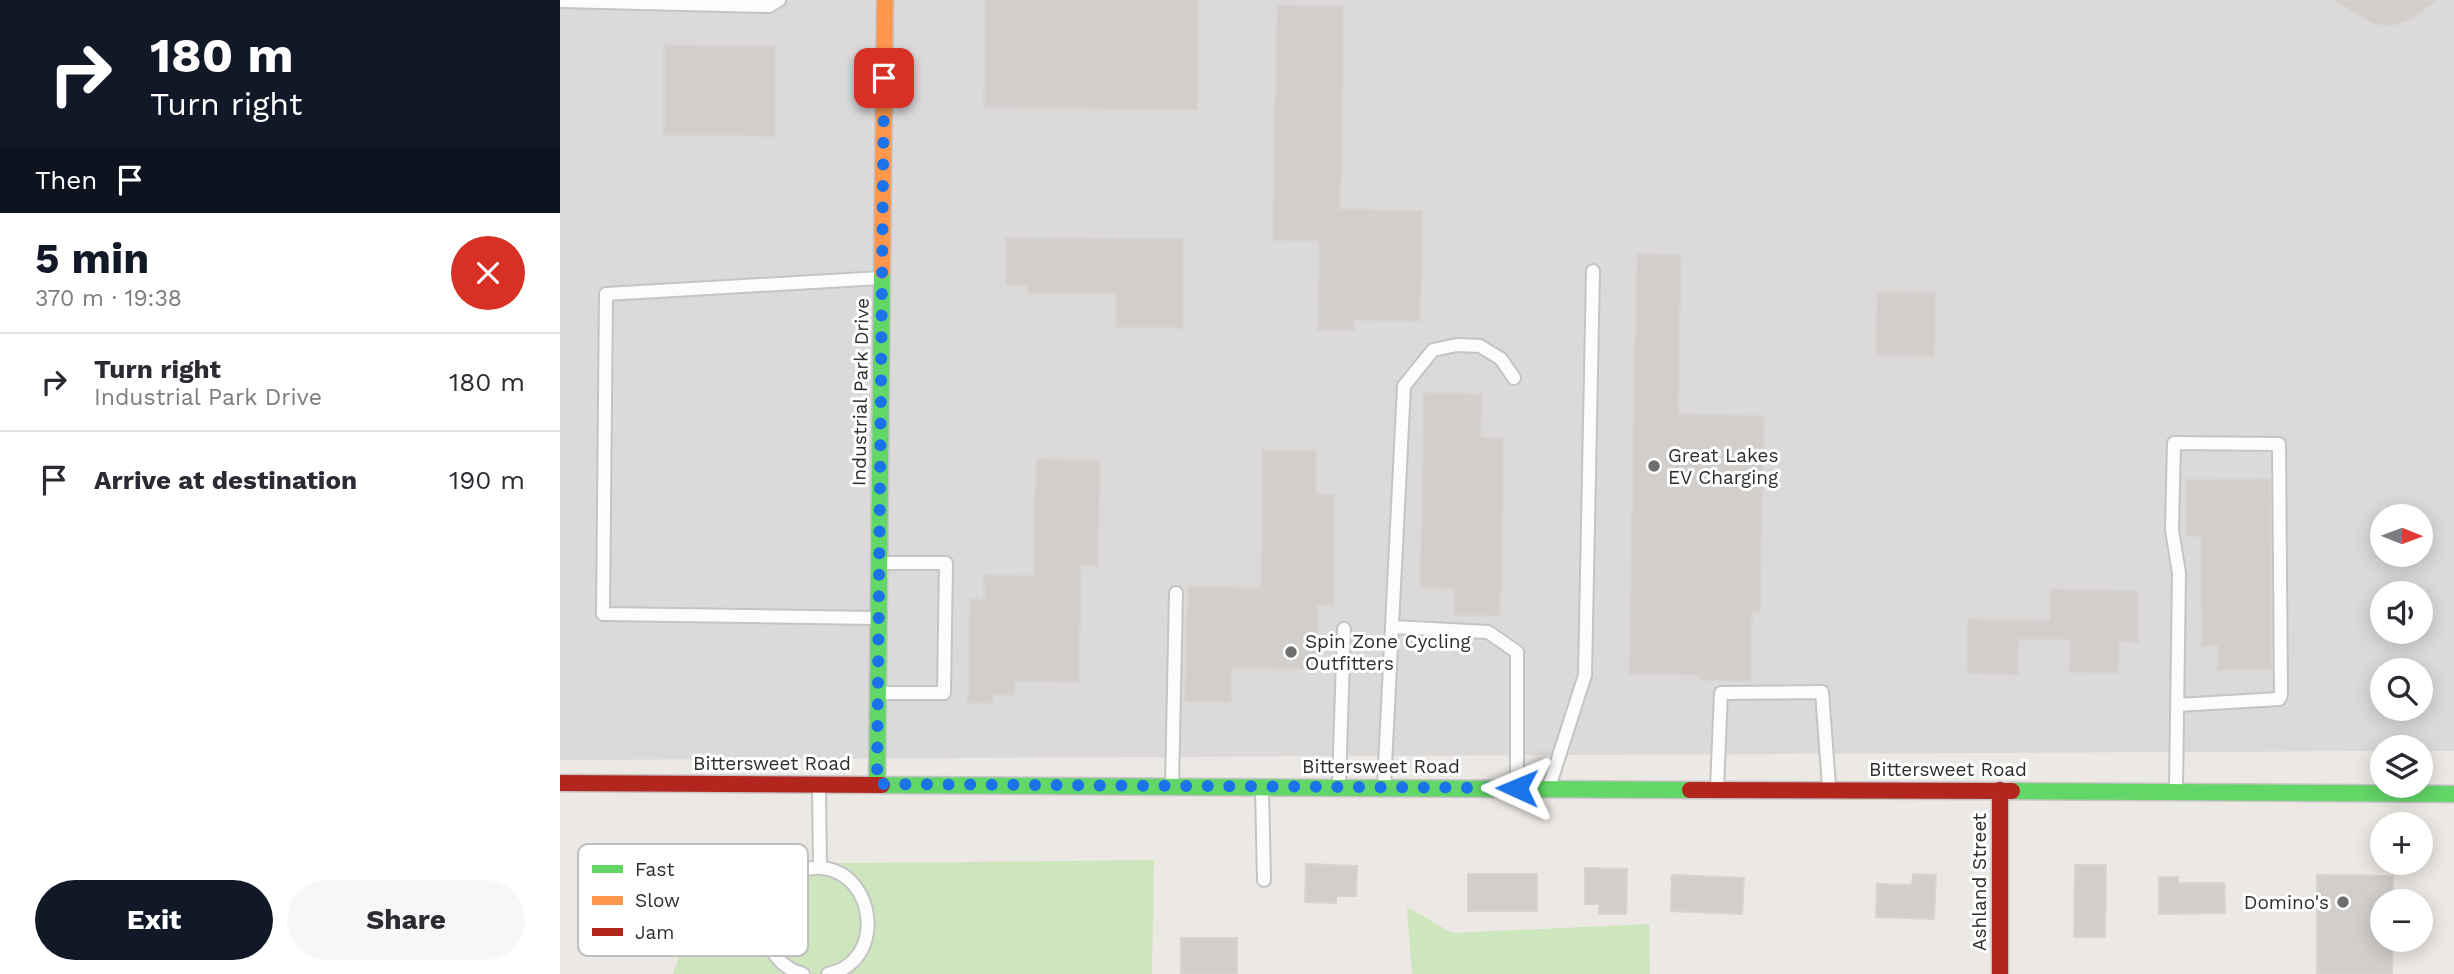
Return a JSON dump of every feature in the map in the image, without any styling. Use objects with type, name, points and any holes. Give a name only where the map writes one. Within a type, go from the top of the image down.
[{"type":"street","name":"Industrial Park Drive","points":[[877,784],[885,0]]},
{"type":"street","name":"Bittersweet Road","points":[[560,783],[2454,794]]},
{"type":"street","name":"Ashland Street","points":[[2000,790],[2000,974]]},
{"type":"lane","points":[[560,1],[769,6],[779,0]]},
{"type":"lane","points":[[1549,788],[1584,675],[1593,271]]},
{"type":"lane","points":[[879,618],[603,614],[606,295],[883,278]]},
{"type":"lane","points":[[1384,787],[1404,386],[1433,350],[1457,345],[1480,346],[1501,359],[1514,378]]},
{"type":"lane","points":[[2176,792],[2179,573],[2172,530],[2174,443],[2279,444],[2281,695],[2278,699],[2178,705]]},
{"type":"lane","points":[[878,692],[944,693],[946,564],[880,563]]},
{"type":"lane","points":[[1172,786],[1176,593]]},
{"type":"lane","points":[[1393,627],[1488,632],[1517,652],[1517,788]]},
{"type":"lane","points":[[1339,787],[1344,629]]},
{"type":"lane","points":[[1717,789],[1721,693],[1822,692],[1829,789]]},
{"type":"lane","points":[[818,784],[820,867]]},
{"type":"lane","points":[[1262,786],[1264,880]]},
{"type":"lane","points":[[808,868],[837,870],[851,882],[862,897],[867,914],[869,932],[863,950],[852,964],[828,974]]},
{"type":"lane","points":[[775,956],[783,965],[803,974]]},
{"type":"shaded area","points":[[560,0],[2454,0],[2454,751],[2433,751],[2433,735],[2370,735],[2370,751],[560,760]]},
{"type":"green space","points":[[1154,860],[1152,974],[673,974],[679,956],[808,956],[808,864]]},
{"type":"green space","points":[[1407,907],[1452,933],[1649,924],[1650,974],[1412,974]]},
{"type":"building","points":[[985,0],[1198,0],[1197,110],[984,107]]},
{"type":"building","points":[[2334,0],[2435,0],[2414,18],[2390,26],[2372,23]]},
{"type":"building","points":[[1277,5],[1344,6],[1340,209],[1422,211],[1420,321],[1354,320],[1354,330],[1318,330],[1319,241],[1273,240]]},
{"type":"building","points":[[664,45],[775,46],[775,136],[664,135]]},
{"type":"building","points":[[1006,238],[1183,239],[1183,328],[1116,327],[1116,294],[1028,294],[1028,285],[1006,285]]},
{"type":"building","points":[[1637,254],[1681,255],[1678,414],[1764,416],[1760,611],[1752,611],[1751,681],[1699,680],[1699,675],[1629,674]]},
{"type":"building","points":[[1877,292],[1936,293],[1934,356],[1876,355]]},
{"type":"building","points":[[1424,393],[1482,394],[1481,437],[1504,438],[1500,616],[1454,615],[1454,589],[1420,588]]},
{"type":"building","points":[[1262,450],[1316,450],[1316,494],[1334,495],[1333,605],[1317,605],[1317,669],[1232,668],[1231,702],[1185,701],[1188,586],[1261,588]]},
{"type":"building","points":[[1036,459],[1100,460],[1098,566],[1081,566],[1079,682],[1015,681],[1015,695],[992,695],[992,703],[968,703],[970,599],[984,600],[984,575],[1034,576]]},
{"type":"building","points":[[2270,479],[2272,669],[2218,670],[2218,646],[2202,646],[2201,536],[2187,536],[2186,480]]},
{"type":"building","points":[[2051,589],[2138,591],[2138,642],[2119,641],[2118,673],[2069,672],[2070,640],[2019,639],[2018,675],[1967,673],[1968,619],[2050,621]]},
{"type":"building","points":[[1306,864],[1357,866],[1356,896],[1336,896],[1336,903],[1305,902]]},
{"type":"building","points":[[2075,865],[2106,865],[2105,937],[2074,937]]},
{"type":"building","points":[[1585,868],[1627,869],[1626,914],[1599,914],[1599,904],[1585,904]]},
{"type":"building","points":[[1468,874],[1537,874],[1537,911],[1468,911]]},
{"type":"building","points":[[1913,874],[1936,875],[1934,919],[1876,917],[1877,884],[1912,885]]},
{"type":"building","points":[[1672,875],[1744,878],[1742,914],[1671,911]]},
{"type":"building","points":[[2317,875],[2393,876],[2393,889],[2370,889],[2370,952],[2393,952],[2392,974],[2317,974]]},
{"type":"building","points":[[2159,877],[2178,877],[2178,883],[2224,883],[2225,913],[2159,914]]},
{"type":"building","points":[[1181,938],[1237,938],[1237,974],[1181,974]]},
{"type":"traffic: fast","points":[[877,784],[882,271]]},
{"type":"traffic: fast","points":[[882,785],[1690,790]]},
{"type":"traffic: fast","points":[[2012,791],[2454,794]]},
{"type":"traffic: slow","points":[[882,271],[885,0]]},
{"type":"traffic: jam","points":[[560,783],[882,785]]},
{"type":"traffic: jam","points":[[1690,790],[2012,791]]},
{"type":"traffic: jam","points":[[2000,790],[2000,974]]},
{"type":"place","name":"Great Lakes EV Charging","points":[[1654,466]]},
{"type":"place","name":"Spin Zone Cycling Outfitters","points":[[1291,652]]},
{"type":"place","name":"Domino's","points":[[2343,902]]},
{"type":"route","points":[[884,78],[877,784],[1517,788]]}]
